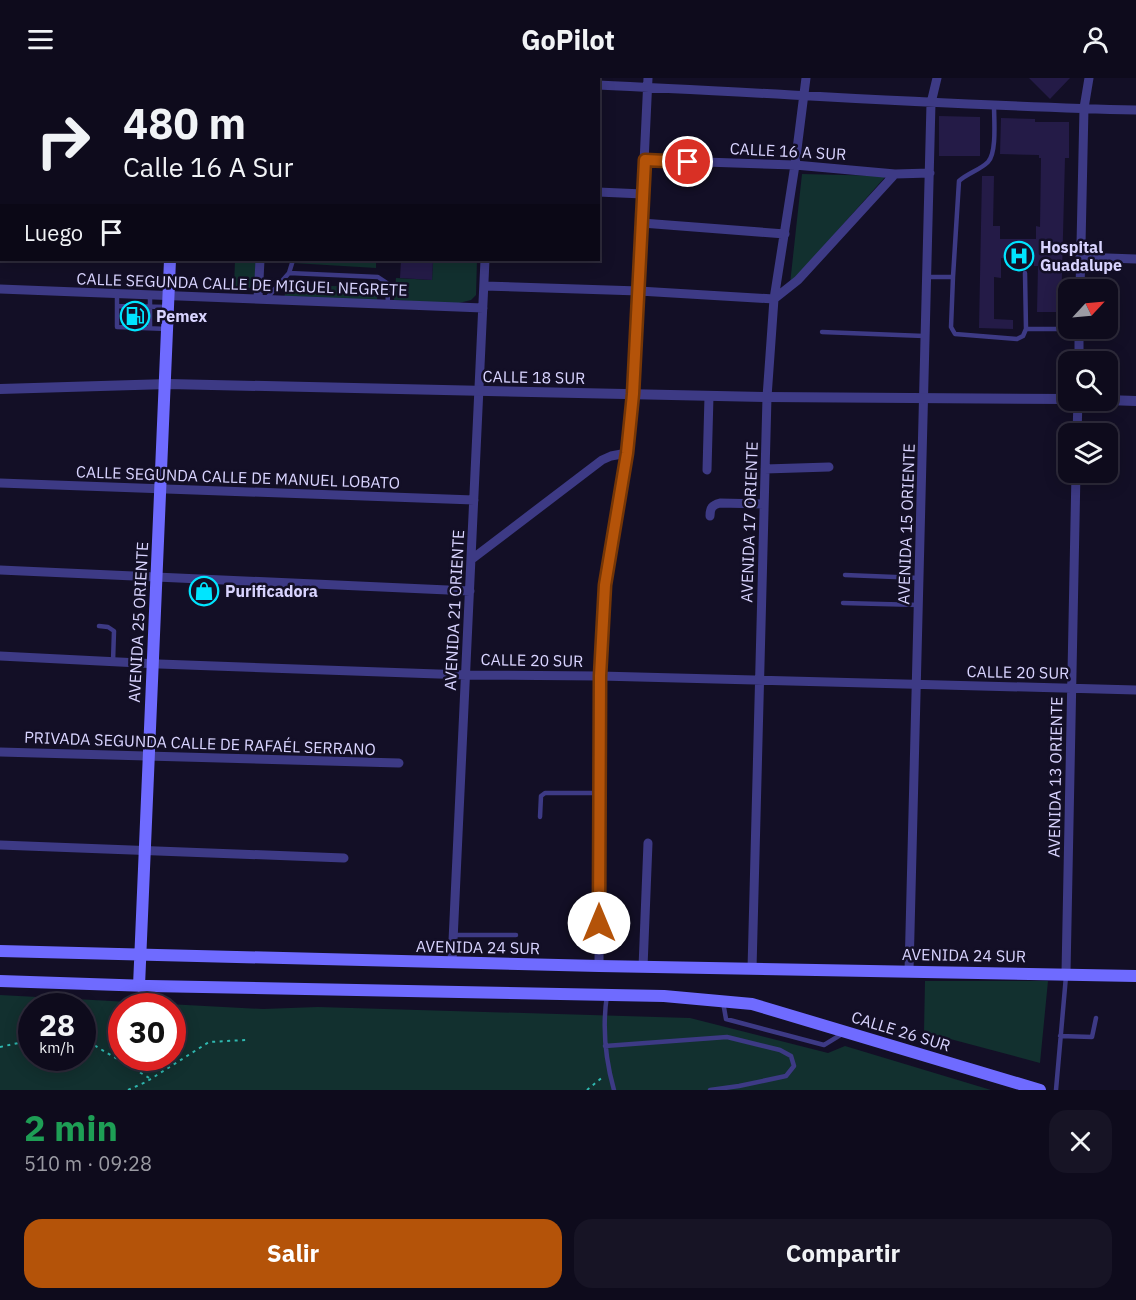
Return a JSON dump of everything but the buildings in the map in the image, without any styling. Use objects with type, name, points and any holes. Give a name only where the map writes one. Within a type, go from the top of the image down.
[{"type":"main road","name":"AVENIDA 25 ORIENTE","points":[[139,986],[170,261]]},
{"type":"main road","name":"AVENIDA 24 SUR","points":[[0,951],[643,967],[1136,976]]},
{"type":"main road","points":[[0,981],[607,995],[722,1000]]},
{"type":"main road","name":"CALLE 26 SUR","points":[[722,1000],[752,1004],[1040,1090]]},
{"type":"street","name":"AVENIDA 17 ORIENTE","points":[[752,969],[767,397],[774,299],[806,78]]},
{"type":"street","name":"AVENIDA 15 ORIENTE","points":[[909,971],[931,103],[937,78]]},
{"type":"street","points":[[1080,279],[1084,108],[1089,78]]},
{"type":"street","points":[[599,966],[600,676],[606,570],[627,453],[633,394],[648,82]]},
{"type":"street","points":[[600,85],[648,82],[931,103],[1136,110]]},
{"type":"street","name":"CALLE 16 A SUR","points":[[645,160],[795,165],[895,174],[930,173]]},
{"type":"street","points":[[484,286],[639,291],[774,299],[798,280],[895,174]]},
{"type":"street","points":[[600,192],[643,194]]},
{"type":"street","points":[[642,223],[785,234]]},
{"type":"street","points":[[1080,257],[1136,259]]},
{"type":"street","points":[[260,261],[262,299]]},
{"type":"street","name":"AVENIDA 21 ORIENTE","points":[[452,962],[485,261]]},
{"type":"street","name":"CALLE SEGUNDA CALLE DE MIGUEL NEGRETE","points":[[0,289],[150,295],[168,302],[262,299],[483,308]]},
{"type":"street","name":"CALLE 18 SUR","points":[[0,389],[165,384],[767,397],[1058,399]]},
{"type":"street","points":[[707,470],[709,396]]},
{"type":"street","points":[[1118,400],[1136,401]]},
{"type":"street","points":[[471,559],[602,460],[627,453]]},
{"type":"street","points":[[765,469],[829,467]]},
{"type":"street","name":"CALLE SEGUNDA CALLE DE MANUEL LOBATO","points":[[0,483],[474,500]]},
{"type":"street","name":"AVENIDA 13 ORIENTE","points":[[1066,973],[1076,483]]},
{"type":"street","points":[[710,516],[710,509],[713,505],[720,503],[764,504]]},
{"type":"street","points":[[0,570],[470,591]]},
{"type":"street","name":"CALLE 20 SUR","points":[[0,656],[466,675],[600,676],[1136,690]]},
{"type":"street","name":"PRIVADA SEGUNDA CALLE DE RAFAÉL SERRANO","points":[[0,752],[399,763]]},
{"type":"street","points":[[643,967],[648,843]]},
{"type":"street","points":[[0,845],[344,858]]},
{"type":"lane","points":[[993,105],[993,153],[989,161],[959,181],[951,327],[955,334],[1017,339],[1023,336],[1026,330],[1025,273]]},
{"type":"lane","points":[[262,299],[289,273],[293,261]]},
{"type":"lane","points":[[289,273],[378,277],[387,283],[388,304]]},
{"type":"lane","points":[[927,277],[953,277]]},
{"type":"lane","points":[[117,294],[117,327],[167,329]]},
{"type":"lane","points":[[150,295],[150,328]]},
{"type":"lane","points":[[117,306],[150,307],[168,302]]},
{"type":"lane","points":[[1026,330],[1058,329]]},
{"type":"lane","points":[[822,332],[926,336]]},
{"type":"lane","points":[[845,575],[920,578]]},
{"type":"lane","points":[[843,603],[919,605]]},
{"type":"lane","points":[[99,626],[108,627],[114,631],[113,662]]},
{"type":"lane","points":[[540,817],[541,796],[545,793],[598,793]]},
{"type":"lane","points":[[454,935],[516,935]]},
{"type":"lane","points":[[1056,1090],[1066,973]]},
{"type":"lane","points":[[607,995],[604,1015],[605,1046],[614,1090]]},
{"type":"lane","points":[[722,1000],[726,1019],[813,1042],[824,1044],[847,1032]]},
{"type":"lane","points":[[1060,1036],[1092,1037],[1096,1018]]},
{"type":"lane","points":[[605,1046],[727,1037],[780,1050],[791,1056],[794,1066],[786,1076],[710,1090]]},
{"type":"path","points":[[128,1090],[151,1079],[209,1042],[246,1040]]},
{"type":"path","points":[[0,1047],[18,1043]]},
{"type":"path","points":[[96,1046],[151,1079]]},
{"type":"green space","points":[[802,174],[886,176],[790,284]]},
{"type":"green space","points":[[235,261],[256,261],[256,280],[248,290],[234,289]]},
{"type":"green space","points":[[293,261],[376,261],[376,268],[293,263]]},
{"type":"green space","points":[[433,261],[477,261],[476,295],[471,300],[455,304],[394,300],[396,278],[432,280]]},
{"type":"green space","points":[[288,285],[378,287],[377,300],[284,297]]},
{"type":"green space","points":[[925,981],[1048,981],[1040,1063],[924,1032]]},
{"type":"green space","points":[[0,995],[18,996],[18,1071],[96,1071],[96,1000],[108,1001],[108,1071],[186,1071],[186,1005],[263,1009],[318,1007],[690,1018],[828,1053],[845,1046],[991,1090],[0,1090]]},
{"type":"place","name":"Hospital Guadalupe","points":[[1019,256]]},
{"type":"place","name":"Pemex","points":[[135,316]]},
{"type":"place","name":"Purificadora","points":[[204,591]]},
{"type":"route","points":[[599,923],[600,676],[605,585],[627,453],[633,394],[645,160],[688,162]]}]
